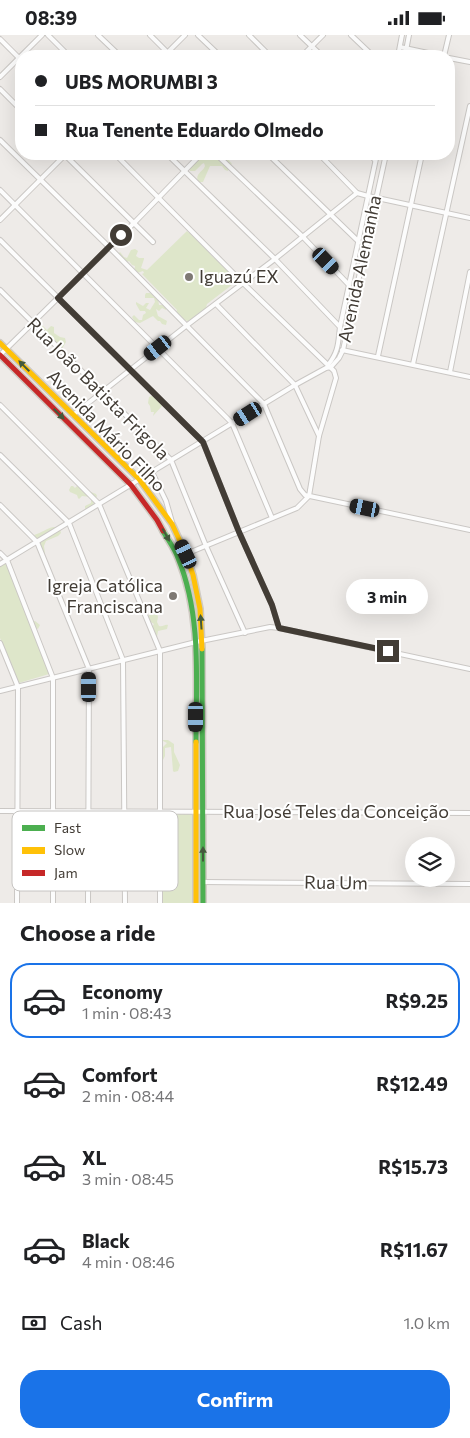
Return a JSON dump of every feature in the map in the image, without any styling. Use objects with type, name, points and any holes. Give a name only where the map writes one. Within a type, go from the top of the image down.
[{"type":"main road","name":"Avenida Mário Filho","points":[[0,343],[139,479],[172,524],[186,554],[193,575],[200,609],[200,811],[203,903]]},
{"type":"main road","name":"Avenida Mário Filho","points":[[0,355],[131,485],[157,520],[178,557],[190,594],[199,641]]},
{"type":"main road","name":"Avenida Mário Filho","points":[[196,903],[200,811]]},
{"type":"street","points":[[28,50],[42,35]]},
{"type":"street","points":[[48,35],[63,50]]},
{"type":"street","points":[[98,35],[114,50]]},
{"type":"street","points":[[150,35],[163,50]]},
{"type":"street","points":[[172,50],[185,35]]},
{"type":"street","points":[[198,35],[214,50]]},
{"type":"street","points":[[248,35],[264,50]]},
{"type":"street","points":[[300,35],[315,50]]},
{"type":"street","points":[[309,50],[323,35]]},
{"type":"street","points":[[352,35],[367,50]]},
{"type":"street","points":[[399,50],[402,35]]},
{"type":"street","points":[[407,49],[410,35]]},
{"type":"street","points":[[444,50],[448,35]]},
{"type":"street","points":[[0,39],[15,54]]},
{"type":"street","points":[[400,47],[412,50]]},
{"type":"street","points":[[455,59],[470,63]]},
{"type":"street","points":[[0,77],[15,64]]},
{"type":"street","points":[[0,89],[15,104]]},
{"type":"street","points":[[413,364],[470,106]]},
{"type":"street","points":[[0,140],[15,155]]},
{"type":"street","points":[[20,160],[264,404],[300,489],[305,495],[470,529]]},
{"type":"street","points":[[0,220],[59,160]]},
{"type":"street","points":[[71,160],[153,242]]},
{"type":"street","points":[[121,160],[243,283],[334,371],[336,378],[319,436],[309,497],[297,507],[186,554]]},
{"type":"street","points":[[173,160],[275,259],[340,327]]},
{"type":"street","points":[[0,355],[195,160]]},
{"type":"street","points":[[222,160],[303,237],[349,285]]},
{"type":"street","points":[[274,160],[358,242]]},
{"type":"street","points":[[324,160],[357,193],[368,197],[470,218]]},
{"type":"street","name":"Avenida Alemanha","points":[[340,349],[340,327],[375,160]]},
{"type":"street","name":"Avenida Alemanha","points":[[328,367],[340,349],[384,160]]},
{"type":"street","points":[[378,356],[421,160]]},
{"type":"street","points":[[0,190],[232,423],[272,518]]},
{"type":"street","points":[[73,415],[357,193]]},
{"type":"street","points":[[0,240],[203,442],[239,532],[272,605],[279,628]]},
{"type":"street","points":[[450,372],[470,272]]},
{"type":"street","name":"Rua João Batista Frigola","points":[[0,290],[171,460],[206,546],[245,633]]},
{"type":"street","points":[[216,304],[295,385],[319,436]]},
{"type":"street","points":[[340,349],[470,377]]},
{"type":"street","points":[[0,564],[295,385],[328,367]]},
{"type":"street","points":[[0,405],[99,504],[160,651],[159,811]]},
{"type":"street","points":[[0,455],[69,523],[123,660],[124,811]]},
{"type":"street","points":[[152,471],[166,501],[172,524]]},
{"type":"street","points":[[0,505],[37,542],[89,669],[89,811]]},
{"type":"street","points":[[0,553],[7,560],[53,679],[53,811]]},
{"type":"street","points":[[0,691],[199,641],[270,627],[470,669]]},
{"type":"street","points":[[0,643],[18,687],[17,811]]},
{"type":"street","name":"Rua José Teles da Conceição","points":[[0,811],[470,813]]},
{"type":"street","name":"Rua Um","points":[[203,882],[470,884]]},
{"type":"green space","points":[[229,160],[232,164],[229,166],[228,171],[222,166],[210,166],[203,182],[198,182],[198,175],[205,166],[204,163],[195,171],[190,171],[190,168],[197,161]]},
{"type":"green space","name":"Iguazú EX","points":[[187,231],[207,247],[210,254],[214,258],[216,257],[232,273],[232,276],[237,281],[207,304],[206,308],[190,322],[185,320],[181,322],[175,316],[177,310],[142,274],[144,273],[143,271],[137,273],[134,271],[135,266],[129,261],[126,263],[118,254],[120,252],[127,258],[131,250],[135,249],[138,251],[136,256],[144,258],[141,268],[147,270]]},
{"type":"green space","points":[[146,293],[150,293],[158,298],[159,305],[164,305],[166,308],[166,310],[162,308],[159,311],[156,309],[158,316],[167,321],[166,325],[153,316],[140,323],[135,322],[132,317],[134,315],[139,320],[142,320],[143,315],[146,313],[145,311],[140,311],[136,302],[143,306],[149,303],[146,308],[150,310],[155,302],[154,298],[145,298]]},
{"type":"green space","points":[[41,324],[47,330],[51,326],[54,327],[54,333],[65,338],[66,342],[63,351],[59,347],[60,344],[38,326]]},
{"type":"green space","points":[[154,395],[161,402],[162,406],[153,416],[154,412],[151,412],[148,403],[149,397]]},
{"type":"green space","points":[[71,486],[75,488],[77,486],[86,494],[91,492],[96,494],[93,506],[85,509],[85,506],[91,503],[91,497],[82,496],[79,499],[77,495],[70,492]]},
{"type":"green space","points":[[54,527],[60,529],[61,533],[46,541],[44,546],[45,554],[43,554],[39,541],[34,535]]},
{"type":"green space","points":[[7,561],[32,622],[35,621],[40,625],[38,629],[31,626],[49,674],[19,683],[0,638],[0,565]]},
{"type":"green space","points":[[157,614],[159,626],[168,625],[167,629],[158,631],[157,637],[154,636],[152,627],[154,624],[149,621],[148,617],[149,615]]},
{"type":"green space","points":[[163,740],[168,740],[174,744],[174,752],[180,765],[178,771],[173,771],[171,747],[165,748],[163,760],[163,747],[167,743]]},
{"type":"green space","points":[[196,813],[195,903],[160,903],[160,891],[178,891],[178,814]]},
{"type":"traffic: fast","points":[[163,531],[177,555],[186,580],[191,603],[197,672],[196,742]]},
{"type":"traffic: fast","points":[[202,649],[203,903]]},
{"type":"traffic: slow","points":[[0,343],[139,479],[172,524],[186,554],[193,575],[200,609],[202,649]]},
{"type":"traffic: slow","points":[[196,742],[196,903]]},
{"type":"traffic: jam","points":[[0,355],[131,485],[163,531]]},
{"type":"place","name":"Iguazú EX","points":[[189,277]]},
{"type":"place","name":"Igreja Católica Franciscana","points":[[173,596]]},
{"type":"route","points":[[121,235],[58,298],[203,442],[239,532],[272,605],[279,628],[388,651]]}]
